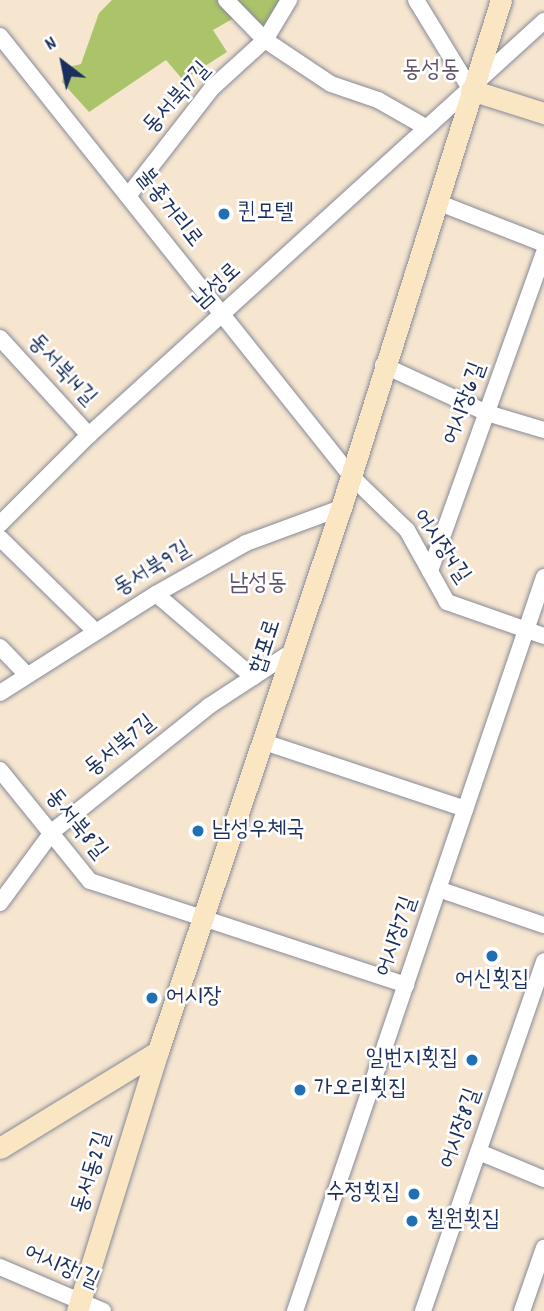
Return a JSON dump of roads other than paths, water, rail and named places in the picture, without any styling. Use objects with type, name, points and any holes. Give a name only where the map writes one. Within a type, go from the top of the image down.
[{"type":"main road","name":"합포로","points":[[158,1051],[205,922],[341,509],[383,365],[501,0]]},
{"type":"main road","points":[[471,90],[544,113]]},
{"type":"main road","points":[[0,1148],[158,1051]]},
{"type":"main road","name":"동서동2길","points":[[78,1307],[158,1051]]},
{"type":"street","points":[[226,0],[265,40],[331,84],[378,100],[427,128]]},
{"type":"street","name":"동서북17길","points":[[128,196],[212,88],[265,40],[289,0]]},
{"type":"street","points":[[416,0],[471,90]]},
{"type":"street","name":"남성로","points":[[0,523],[89,435],[544,21]]},
{"type":"street","name":"불종거리로","points":[[0,36],[351,477]]},
{"type":"street","points":[[437,202],[544,244]]},
{"type":"street","name":"어시장6길","points":[[430,571],[544,253]]},
{"type":"street","name":"동서북14길","points":[[0,338],[89,435]]},
{"type":"street","points":[[383,365],[487,412],[544,430]]},
{"type":"street","name":"어시장4길","points":[[351,477],[407,530],[447,602],[544,636]]},
{"type":"street","name":"동서북9길","points":[[0,693],[156,594],[246,543],[341,509]]},
{"type":"street","points":[[0,538],[96,632]]},
{"type":"street","name":"어시장7길","points":[[295,1311],[544,577]]},
{"type":"street","points":[[156,594],[253,677]]},
{"type":"street","points":[[0,647],[27,675]]},
{"type":"street","name":"동서북7길","points":[[0,902],[52,831],[209,706],[293,652]]},
{"type":"street","points":[[264,742],[465,809]]},
{"type":"street","name":"동서북8길","points":[[0,769],[90,881],[205,922],[406,985]]},
{"type":"street","points":[[438,889],[544,925]]},
{"type":"street","name":"어시장8길","points":[[423,1311],[544,961]]},
{"type":"street","points":[[479,1152],[544,1179]]},
{"type":"street","points":[[522,1311],[544,1248]]},
{"type":"street","name":"어시장1길","points":[[0,1267],[78,1307],[103,1311]]},
{"type":"place","name":"퀸모텔","points":[[224,214]]},
{"type":"place","name":"남성우체국","points":[[198,831]]},
{"type":"place","name":"어신횟집","points":[[492,956]]},
{"type":"place","name":"어시장","points":[[152,998]]},
{"type":"place","name":"일번지횟집","points":[[472,1060]]},
{"type":"place","name":"가오리횟집","points":[[300,1090]]},
{"type":"place","name":"수정횟집","points":[[414,1194]]},
{"type":"place","name":"칠원횟집","points":[[412,1221]]},
{"type":"district","name":"동성동","points":[[431,72]]},
{"type":"district","name":"남성동","points":[[258,585]]}]
